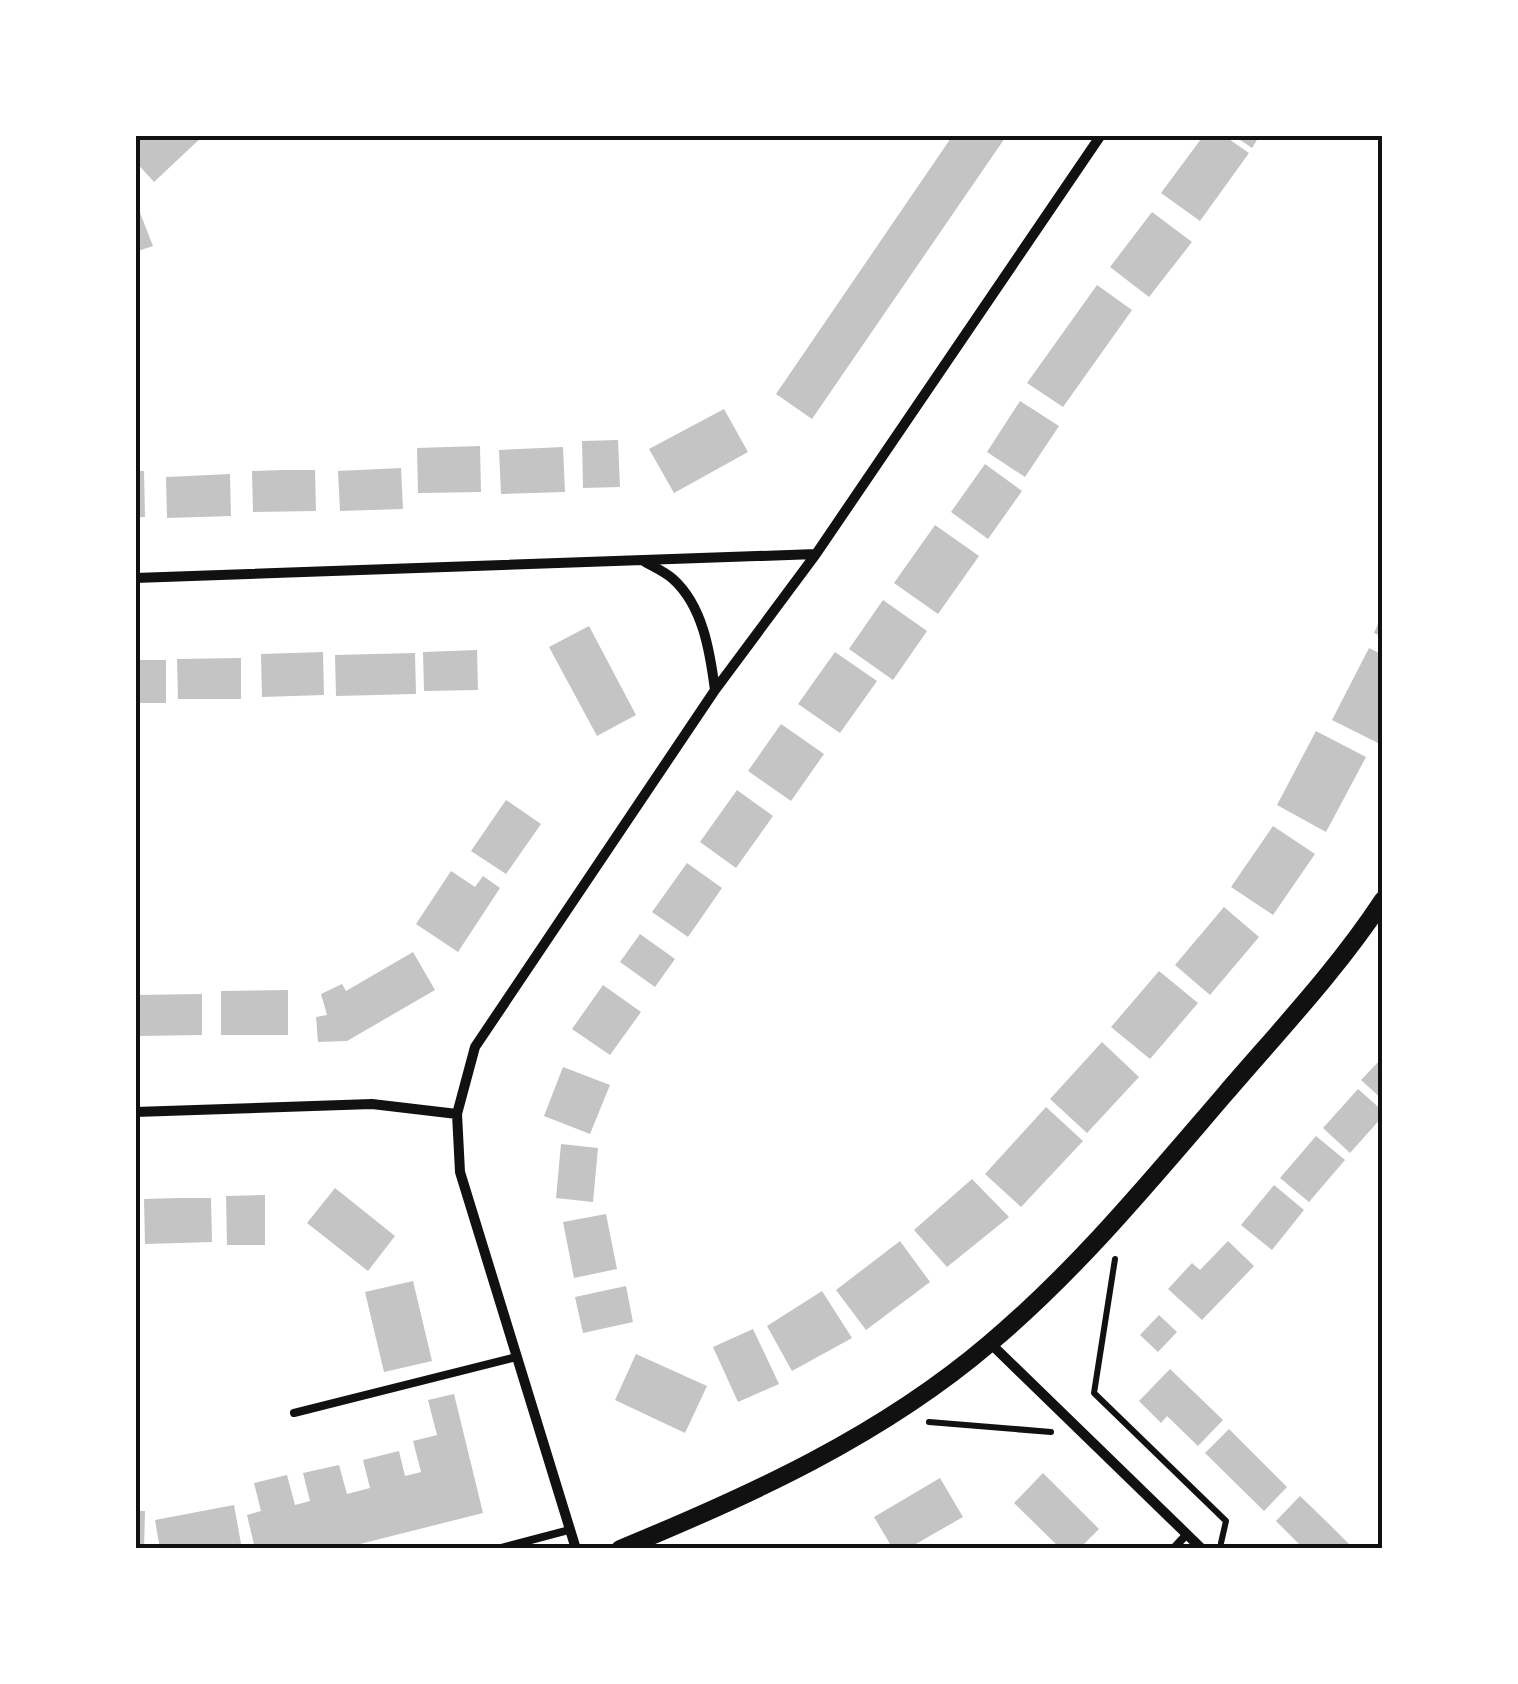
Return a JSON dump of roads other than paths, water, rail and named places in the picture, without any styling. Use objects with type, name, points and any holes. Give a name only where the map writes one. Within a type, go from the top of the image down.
[{"type":"street","points":[[576,1549],[460,1172],[457,1114],[475,1047],[715,690],[816,554],[1101,135]]},
{"type":"street","points":[[135,578],[816,554]]},
{"type":"street","points":[[644,562],[673,579],[692,606],[708,643],[715,690]]},
{"type":"street","points":[[620,1549],[729,1504],[815,1462],[886,1419],[990,1343],[1078,1259],[1156,1174],[1355,942],[1383,900]]},
{"type":"street","points":[[135,1112],[372,1104],[457,1114]]},
{"type":"street","points":[[990,1343],[1202,1549]]},
{"type":"lane","points":[[294,1413],[516,1356]]},
{"type":"lane","points":[[496,1549],[568,1530]]},
{"type":"lane","points":[[1173,1549],[1187,1534]]}]
